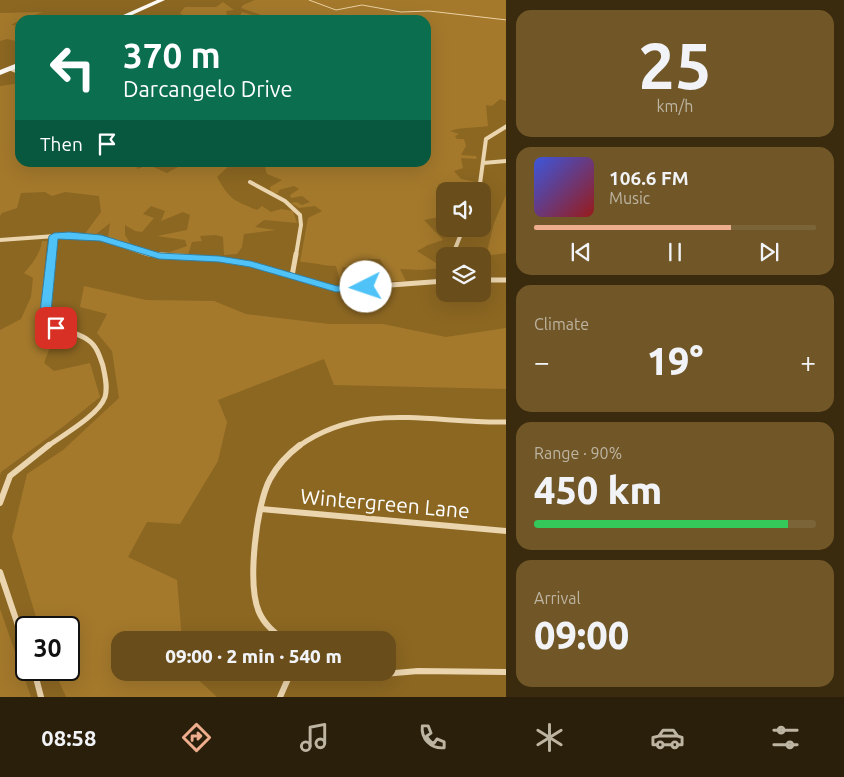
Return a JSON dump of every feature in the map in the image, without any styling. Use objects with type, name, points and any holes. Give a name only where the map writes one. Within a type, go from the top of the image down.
[{"type":"main road","points":[[127,15],[162,0]]},
{"type":"main road","points":[[0,74],[15,66]]},
{"type":"street","points":[[10,69],[15,71]]},
{"type":"street","points":[[480,182],[486,139],[506,126]]},
{"type":"street","points":[[483,162],[506,161]]},
{"type":"street","points":[[250,182],[284,201],[300,215],[301,225],[292,276]]},
{"type":"street","points":[[0,240],[69,235],[101,238],[147,254],[219,259],[251,264],[336,289],[436,282]]},
{"type":"street","points":[[0,503],[10,476],[18,468],[87,418],[102,404],[107,392],[99,353],[95,346],[89,340],[56,328],[46,316],[54,236]]},
{"type":"street","points":[[491,280],[506,280]]},
{"type":"street","points":[[273,631],[260,616],[253,598],[254,563],[261,509],[270,479],[287,456],[306,440],[340,424],[377,417],[403,416],[467,423],[506,422]]},
{"type":"street","name":"Wintergreen Lane","points":[[261,509],[506,531]]},
{"type":"street","points":[[0,572],[15,616]]},
{"type":"street","points":[[396,673],[506,672]]},
{"type":"street","points":[[37,681],[41,697]]},
{"type":"street","points":[[280,697],[288,681]]},
{"type":"shaded area","points":[[255,0],[506,0],[506,101],[500,99],[492,106],[486,105],[488,126],[450,131],[459,134],[455,136],[457,139],[464,139],[466,146],[461,155],[476,156],[477,159],[461,158],[463,168],[454,171],[461,179],[475,182],[436,182],[436,218],[424,220],[436,233],[436,237],[440,237],[443,240],[417,251],[436,263],[436,269],[400,269],[406,281],[392,281],[380,259],[368,259],[360,270],[343,267],[340,281],[336,266],[300,262],[308,218],[322,211],[315,206],[299,208],[291,203],[296,202],[302,205],[310,202],[302,196],[291,198],[290,195],[299,189],[294,186],[279,190],[278,193],[271,193],[270,187],[282,180],[267,174],[265,167],[431,167],[431,15],[261,15],[241,8],[243,5]]},
{"type":"shaded area","points":[[223,2],[234,10],[226,11],[227,15],[183,15],[180,13],[185,7],[216,7]]},
{"type":"shaded area","points":[[43,12],[34,15],[15,15],[15,23],[11,25],[15,25],[15,41],[7,39],[0,41],[0,13]]},
{"type":"shaded area","points":[[242,12],[252,15],[240,15]]},
{"type":"shaded area","points":[[15,84],[15,167],[137,167],[137,169],[154,167],[167,173],[178,167],[228,167],[217,177],[229,195],[237,201],[257,210],[262,206],[271,212],[281,209],[293,211],[297,223],[264,220],[255,227],[276,230],[244,234],[242,247],[237,254],[224,255],[223,237],[216,235],[200,236],[202,241],[192,242],[188,255],[167,253],[187,246],[185,240],[157,236],[187,230],[190,215],[183,212],[161,221],[165,211],[151,206],[143,214],[154,218],[142,232],[135,231],[125,225],[125,235],[130,243],[116,241],[108,237],[110,223],[95,235],[84,235],[101,212],[99,196],[65,192],[52,196],[45,192],[21,193],[17,208],[2,213],[0,216],[0,86]]},
{"type":"shaded area","points":[[506,195],[506,253],[491,255],[491,247],[488,247],[494,223]]},
{"type":"shaded area","points":[[42,241],[47,241],[41,305],[43,330],[54,336],[44,363],[54,371],[90,363],[100,397],[1,472],[0,475],[0,330],[21,319],[31,297],[33,278],[24,273],[36,258]]},
{"type":"shaded area","points":[[84,286],[146,300],[214,301],[246,314],[329,324],[383,324],[446,337],[506,328],[506,389],[334,385],[324,359],[218,400],[227,422],[218,461],[180,524],[147,522],[128,557],[177,580],[181,631],[111,631],[111,681],[200,681],[217,697],[66,697],[59,681],[80,681],[80,616],[36,616],[12,537],[27,474],[63,450],[119,398],[112,351],[97,333],[107,314],[80,307]]},
{"type":"shaded area","points":[[0,609],[15,652],[15,681],[25,681],[31,697],[0,697]]},
{"type":"waterway","points":[[309,0],[336,10],[362,5],[401,12],[429,11],[506,20]]},
{"type":"route","points":[[56,328],[46,316],[54,236],[69,235],[101,238],[143,253],[159,256],[219,259],[251,264],[336,289],[366,287]]}]
